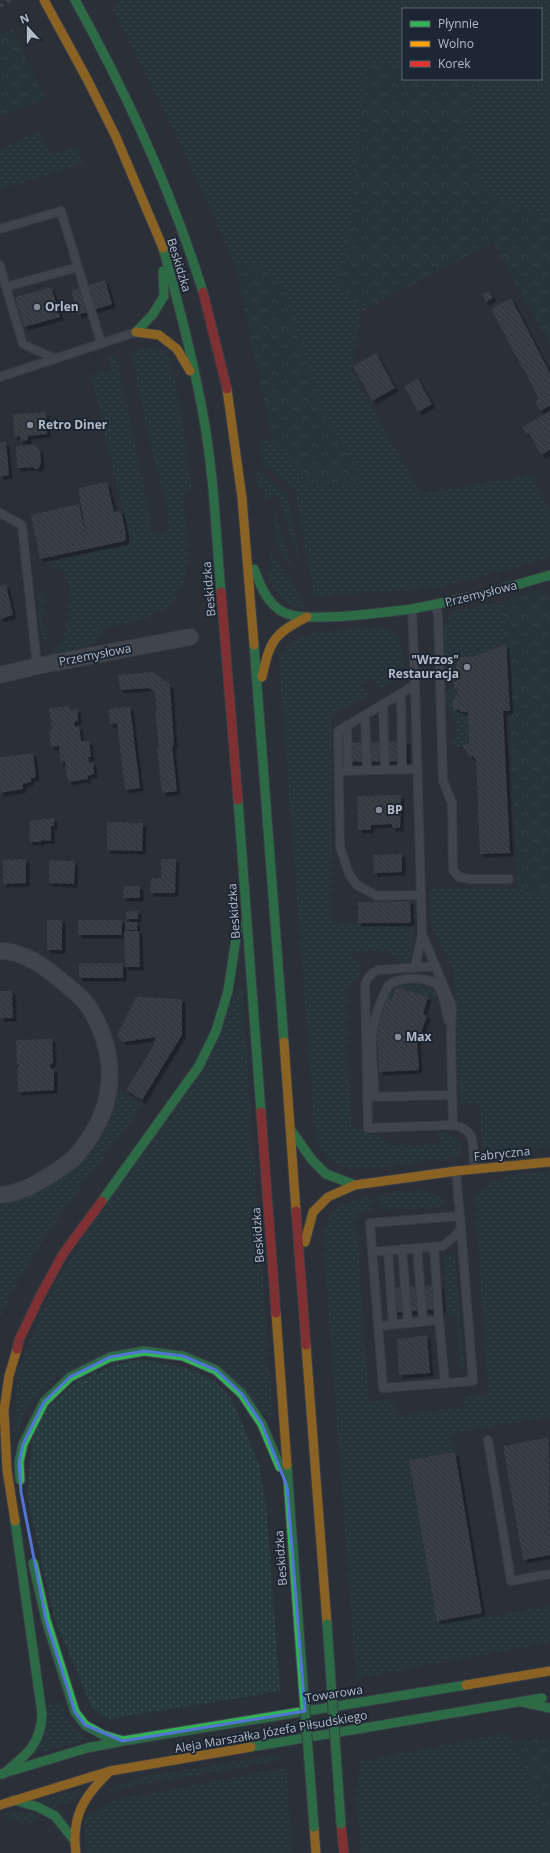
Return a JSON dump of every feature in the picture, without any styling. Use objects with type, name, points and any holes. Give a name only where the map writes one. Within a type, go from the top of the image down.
[{"type":"main road","name":"Beskidzka","points":[[44,0],[65,37],[116,137],[162,246],[183,319],[198,384],[211,472],[244,884],[287,1486],[316,1853]]},
{"type":"main road","name":"Beskidzka","points":[[76,0],[142,126],[168,186],[194,260],[216,337],[232,416],[239,464],[258,696],[344,1853]]},
{"type":"main road","points":[[136,332],[153,314],[164,296],[162,246]]},
{"type":"main road","points":[[136,332],[159,335],[177,349],[198,384]]},
{"type":"main road","points":[[247,553],[266,597],[283,612],[307,617]]},
{"type":"main road","name":"Przemysłowa","points":[[307,617],[412,609],[436,605],[485,594],[550,575]]},
{"type":"main road","points":[[258,696],[266,658],[274,636],[286,627],[307,617]]},
{"type":"main road","points":[[1,1774],[31,1750],[38,1740],[42,1728],[40,1698],[14,1528],[8,1470],[4,1410],[11,1369],[19,1340],[40,1296],[63,1254],[199,1066],[216,1031],[228,991],[244,884]]},
{"type":"main road","points":[[290,1129],[312,1160],[326,1174],[355,1185]]},
{"type":"main road","name":"Fabryczna","points":[[355,1185],[456,1171],[550,1162]]},
{"type":"main road","points":[[300,1259],[313,1212],[328,1197],[355,1185]]},
{"type":"main road","points":[[21,1492],[19,1462],[23,1444],[44,1402],[70,1377],[110,1357],[144,1351],[183,1356],[216,1370],[242,1394],[262,1424],[287,1486]]},
{"type":"main road","points":[[31,1552],[46,1620],[75,1712],[85,1725],[103,1735],[123,1741]]},
{"type":"main road","name":"Towarowa","points":[[123,1741],[550,1671]]},
{"type":"main road","name":"Aleja Marszałka Józefa Piłsudskiego","points":[[0,1805],[74,1781],[110,1772],[550,1697]]},
{"type":"main road","points":[[522,1702],[550,1708]]},
{"type":"main road","points":[[1,1774],[87,1748],[123,1741]]},
{"type":"main road","points":[[76,1853],[74,1840],[80,1810],[87,1796],[95,1785],[110,1772]]},
{"type":"main road","points":[[14,1800],[38,1807],[55,1816],[74,1840]]},
{"type":"street","name":"Przemysłowa","points":[[0,675],[36,666],[190,637]]},
{"type":"street","points":[[0,951],[28,957],[54,974],[89,1007],[103,1037],[108,1055],[111,1080],[108,1100],[101,1117],[76,1157],[41,1182],[8,1194],[0,1195]]},
{"type":"lane","points":[[0,229],[61,211],[101,343]]},
{"type":"lane","points":[[0,265],[23,344],[55,359]]},
{"type":"lane","points":[[6,287],[78,267]]},
{"type":"lane","points":[[0,377],[136,332]]},
{"type":"lane","points":[[0,514],[22,525],[36,666]]},
{"type":"lane","points":[[436,605],[438,615],[443,781],[452,802],[453,870],[458,877],[470,879],[509,880]]},
{"type":"lane","points":[[412,609],[422,934],[415,967]]},
{"type":"lane","points":[[415,685],[338,731],[340,847],[349,874],[357,885],[377,896],[421,895]]},
{"type":"lane","points":[[401,693],[402,769]]},
{"type":"lane","points":[[383,704],[385,770]]},
{"type":"lane","points":[[365,715],[367,770]]},
{"type":"lane","points":[[347,726],[348,771]]},
{"type":"lane","points":[[339,771],[418,769]]},
{"type":"lane","points":[[422,934],[452,1006],[451,1036],[453,1125]]},
{"type":"lane","points":[[436,966],[378,970],[370,975],[365,985],[374,1090],[367,1097],[368,1128],[453,1125],[463,1127],[469,1131],[472,1136],[474,1169]]},
{"type":"lane","points":[[369,1034],[373,1029],[388,986],[398,980],[422,979],[431,981],[438,987],[446,1008],[451,1036]]},
{"type":"lane","points":[[367,1097],[452,1095]]},
{"type":"lane","points":[[456,1171],[460,1216],[461,1228],[473,1381],[383,1388],[370,1223],[460,1216]]},
{"type":"lane","points":[[372,1252],[443,1246],[461,1228]]},
{"type":"lane","points":[[434,1247],[445,1384]]},
{"type":"lane","points":[[417,1248],[424,1322]]},
{"type":"lane","points":[[402,1249],[408,1323]]},
{"type":"lane","points":[[388,1251],[393,1324]]},
{"type":"lane","points":[[378,1326],[439,1320]]},
{"type":"lane","points":[[488,1440],[511,1581],[550,1574]]},
{"type":"highlighted area","points":[[144,1351],[183,1356],[216,1370],[242,1394],[262,1424],[287,1486],[305,1711],[123,1741],[85,1725],[75,1712],[46,1620],[21,1492],[19,1462],[23,1444],[44,1402],[70,1377],[110,1357]]},
{"type":"green space","points":[[121,0],[550,0],[550,219],[485,194],[462,128],[475,86],[473,80],[542,80],[542,8],[402,8],[402,64],[371,62],[362,104],[350,238],[338,282],[361,312],[351,370],[421,494],[532,475],[550,511],[550,556],[522,566],[437,588],[314,596],[295,491],[263,463],[259,440],[272,439],[291,459],[311,488],[356,465],[323,415],[282,287],[259,267],[235,265],[183,149],[113,10]]},
{"type":"green space","points":[[13,29],[45,99],[0,116],[0,35]]},
{"type":"green space","points":[[371,62],[402,64],[402,80],[473,80],[475,86],[462,128],[485,194],[550,219],[550,344],[493,243],[361,312],[338,282],[350,238],[362,104]]},
{"type":"green space","points":[[39,132],[52,155],[76,147],[83,164],[0,189],[0,148]]},
{"type":"green space","points":[[235,265],[259,267],[282,287],[323,415],[356,465],[358,480],[311,488],[291,459],[272,439]]},
{"type":"green space","points":[[157,346],[166,351],[172,366],[184,429],[192,489],[184,500],[188,547],[187,563],[179,593],[169,605],[150,617],[103,628],[95,644],[51,655],[64,637],[69,609],[70,588],[63,571],[48,564],[45,559],[130,542],[91,375],[111,370],[108,357],[116,355],[150,514],[150,533],[163,534],[169,522],[165,498],[150,443],[131,352]]},
{"type":"green space","points":[[257,467],[288,497],[302,567],[279,499],[274,496],[270,497],[266,501],[264,488],[258,489]]},
{"type":"green space","points":[[274,508],[292,568],[276,545]]},
{"type":"green space","points":[[270,552],[300,593],[303,607],[287,605],[271,584],[267,570],[271,570]]},
{"type":"green space","points":[[546,588],[550,598],[550,894],[518,889],[503,601]]},
{"type":"green space","points":[[38,592],[42,593],[44,599],[42,624],[48,637],[44,644],[39,621]]},
{"type":"green space","points":[[503,601],[507,645],[506,644],[473,657],[461,657],[456,664],[456,672],[461,677],[458,680],[445,679],[443,628],[454,611]]},
{"type":"green space","points":[[382,627],[388,629],[396,635],[401,643],[403,664],[400,675],[394,681],[380,689],[374,679],[363,685],[368,696],[338,711],[331,721],[333,923],[414,924],[413,958],[403,963],[389,950],[355,951],[351,956],[360,964],[360,975],[347,987],[351,1125],[356,1129],[364,1122],[368,1134],[375,1135],[378,1133],[392,1146],[437,1145],[441,1140],[433,1131],[450,1135],[456,1138],[462,1145],[458,1157],[366,1169],[345,1168],[328,1159],[318,1145],[314,1124],[279,662],[286,646],[291,642],[310,634],[335,630]]},
{"type":"green space","points":[[454,688],[457,690],[458,695],[456,695],[453,707],[456,710],[460,710],[460,712],[468,712],[469,744],[456,747],[452,744],[455,731],[455,721],[445,700],[446,692]]},
{"type":"green space","points":[[430,888],[517,889],[550,894],[550,1147],[486,1153],[482,1148],[480,1105],[459,1105],[454,972],[430,923]]},
{"type":"green space","points":[[397,984],[432,985],[439,996],[428,997],[396,987],[391,1001],[387,999]]},
{"type":"green space","points":[[239,988],[242,988],[273,1418],[270,1419],[178,1348],[59,1375],[26,1410],[13,1447],[18,1369],[51,1291]]},
{"type":"green space","points":[[117,1090],[143,1106],[65,1208],[30,1262],[0,1318],[0,1202],[15,1201],[48,1188],[76,1168],[111,1123]]},
{"type":"green space","points":[[550,1172],[550,1417],[451,1433],[455,1452],[437,1621],[482,1613],[494,1616],[550,1606],[550,1642],[356,1679],[323,1239],[328,1220],[338,1208],[345,1204],[371,1196],[372,1211],[356,1213],[369,1402],[396,1400],[398,1416],[463,1407],[463,1396],[488,1394],[475,1198],[489,1183],[498,1179],[519,1174]]},
{"type":"green space","points":[[421,1190],[427,1191],[442,1198],[446,1206],[380,1210],[378,1195]]},
{"type":"green space","points":[[449,1253],[452,1253],[455,1257],[464,1366],[459,1374],[448,1369],[448,1367],[456,1372],[461,1369],[456,1317],[448,1313],[444,1258]]},
{"type":"green space","points":[[141,1359],[186,1368],[214,1381],[231,1398],[245,1430],[259,1465],[266,1505],[280,1691],[109,1719],[92,1708],[54,1617],[27,1494],[33,1438],[47,1408],[79,1380],[113,1365]]},
{"type":"green space","points":[[61,1701],[65,1714],[72,1727],[86,1740],[38,1753],[48,1704]]},
{"type":"green space","points":[[508,1733],[545,1816],[550,1853],[361,1853],[356,1796],[360,1761]]},
{"type":"green space","points":[[550,1738],[550,1853],[545,1816],[513,1742]]},
{"type":"green space","points":[[275,1755],[283,1760],[111,1790],[103,1793],[112,1787],[142,1777]]},
{"type":"green space","points":[[286,1768],[293,1853],[87,1853],[84,1815],[94,1814],[110,1801]]},
{"type":"green space","points":[[82,1789],[75,1802],[60,1805],[54,1809],[40,1800]]},
{"type":"green space","points":[[22,1811],[40,1816],[34,1822],[5,1821],[3,1814]]},
{"type":"building","points":[[105,280],[112,304],[78,315],[71,291]]},
{"type":"building","name":"Orlen","points":[[51,287],[60,317],[24,327],[15,297]]},
{"type":"building","points":[[489,291],[493,298],[486,302],[482,294]]},
{"type":"building","points":[[511,298],[550,373],[550,406],[540,411],[535,401],[539,399],[491,309]]},
{"type":"building","points":[[376,353],[395,388],[372,401],[353,366]]},
{"type":"building","points":[[418,379],[432,404],[418,412],[404,386]]},
{"type":"building","points":[[550,411],[550,450],[541,455],[529,433],[526,434],[522,427]]},
{"type":"building","points":[[46,412],[47,434],[28,436],[28,440],[20,441],[20,436],[14,437],[13,414]]},
{"type":"building","points":[[0,442],[6,442],[9,475],[0,476]]},
{"type":"building","points":[[35,445],[40,450],[41,464],[38,469],[35,469],[34,467],[17,468],[16,446]]},
{"type":"building","points":[[107,482],[114,512],[121,511],[126,534],[125,541],[40,559],[31,515],[79,504],[87,541],[78,488]]},
{"type":"building","points":[[6,585],[13,615],[0,619],[0,586]]},
{"type":"building","points":[[506,644],[510,711],[503,711],[510,853],[480,854],[476,760],[473,756],[470,757],[462,745],[469,744],[468,712],[460,712],[460,710],[454,709],[452,704],[456,695],[458,695],[453,683],[461,677],[456,672],[456,664],[461,657],[473,657]]},
{"type":"building","points":[[153,672],[170,685],[174,745],[172,746],[177,791],[162,793],[157,748],[159,747],[155,711],[157,711],[155,693],[149,688],[120,690],[118,675]]},
{"type":"building","points":[[69,706],[70,710],[77,709],[78,721],[74,722],[75,727],[79,726],[81,741],[89,741],[91,757],[88,757],[89,763],[93,762],[94,774],[87,776],[88,779],[68,782],[65,761],[60,762],[59,746],[51,747],[49,731],[52,730],[49,708]]},
{"type":"building","points":[[130,707],[140,788],[125,790],[117,723],[110,724],[108,709]]},
{"type":"building","points":[[406,741],[407,761],[343,762],[343,743]]},
{"type":"building","points":[[33,753],[36,777],[31,778],[31,782],[23,784],[23,789],[0,793],[0,757]]},
{"type":"building","name":"BP","points":[[401,795],[400,828],[392,828],[392,824],[371,825],[371,830],[358,830],[357,796]]},
{"type":"building","points":[[54,818],[54,826],[51,826],[51,841],[41,840],[41,842],[29,842],[30,821]]},
{"type":"building","points":[[107,822],[143,823],[142,851],[107,850]]},
{"type":"building","points":[[402,854],[402,872],[374,873],[373,855]]},
{"type":"building","points":[[26,859],[26,883],[3,884],[3,860]]},
{"type":"building","points":[[161,859],[176,859],[175,893],[150,893],[151,878],[161,878]]},
{"type":"building","points":[[49,860],[75,861],[74,884],[49,883]]},
{"type":"building","points":[[124,886],[140,886],[140,898],[123,898]]},
{"type":"building","points":[[410,901],[411,923],[358,923],[358,902]]},
{"type":"building","points":[[126,911],[138,911],[138,919],[126,919]]},
{"type":"building","points":[[47,920],[62,920],[62,950],[47,950]]},
{"type":"building","points":[[78,920],[122,920],[122,935],[78,935]]},
{"type":"building","points":[[125,922],[137,922],[137,930],[125,930]]},
{"type":"building","points":[[124,931],[139,931],[140,967],[125,967]]},
{"type":"building","points":[[79,963],[123,963],[123,978],[79,978]]},
{"type":"building","name":"Max","points":[[396,987],[428,997],[423,1014],[427,1016],[417,1044],[419,1070],[379,1072],[377,1029],[387,999],[391,1001]]},
{"type":"building","points":[[0,991],[12,991],[13,1018],[0,1018]]},
{"type":"building","points":[[136,997],[182,999],[182,1035],[142,1100],[126,1090],[152,1048],[156,1037],[123,1042],[117,1035]]},
{"type":"building","points":[[52,1039],[53,1063],[50,1064],[51,1069],[54,1069],[54,1090],[18,1092],[17,1068],[19,1068],[19,1064],[17,1064],[16,1040]]},
{"type":"building","points":[[440,1285],[442,1309],[388,1313],[386,1288]]},
{"type":"building","points":[[427,1335],[430,1373],[399,1375],[397,1339]]},
{"type":"building","points":[[549,1437],[550,1555],[523,1560],[503,1446]]},
{"type":"building","points":[[455,1452],[482,1613],[437,1621],[409,1460]]},
{"type":"railway","points":[[0,6],[11,0]]},
{"type":"traffic: fast","points":[[75,0],[130,107],[162,179],[177,216],[203,292]]},
{"type":"traffic: fast","points":[[163,248],[186,333],[204,420],[212,484],[221,592]]},
{"type":"traffic: fast","points":[[136,332],[153,314],[164,296],[163,271]]},
{"type":"traffic: fast","points":[[254,569],[268,599],[283,612],[294,615],[327,617],[412,609]]},
{"type":"traffic: fast","points":[[412,609],[485,594],[550,575]]},
{"type":"traffic: fast","points":[[254,645],[284,1042]]},
{"type":"traffic: fast","points":[[238,800],[261,1112]]},
{"type":"traffic: fast","points":[[102,1201],[199,1066],[216,1031],[228,991],[238,925]]},
{"type":"traffic: fast","points":[[291,1130],[312,1160],[326,1174],[355,1185]]},
{"type":"traffic: fast","points":[[20,1480],[19,1462],[23,1444],[44,1402],[70,1377],[110,1357],[144,1351],[183,1356],[216,1370],[242,1394],[262,1424],[280,1467]]},
{"type":"traffic: fast","points":[[287,1465],[299,1630]]},
{"type":"traffic: fast","points":[[3,1774],[19,1761],[35,1742],[39,1734],[42,1714],[15,1521]]},
{"type":"traffic: fast","points":[[33,1563],[46,1620],[75,1712],[85,1725],[103,1735],[123,1741]]},
{"type":"traffic: fast","points":[[327,1624],[341,1824]]},
{"type":"traffic: fast","points":[[299,1630],[314,1827]]},
{"type":"traffic: fast","points":[[1,1774],[87,1748],[123,1741],[466,1685]]},
{"type":"traffic: fast","points":[[251,1747],[542,1698]]},
{"type":"traffic: fast","points":[[522,1702],[550,1708]]},
{"type":"traffic: fast","points":[[14,1800],[38,1807],[55,1816],[74,1840]]},
{"type":"traffic: slow","points":[[44,0],[87,79],[116,137],[163,248]]},
{"type":"traffic: slow","points":[[136,332],[159,335],[177,349],[190,371]]},
{"type":"traffic: slow","points":[[227,389],[242,498],[254,645]]},
{"type":"traffic: slow","points":[[262,677],[268,655],[275,640],[287,628],[307,617]]},
{"type":"traffic: slow","points":[[284,1042],[296,1211]]},
{"type":"traffic: slow","points":[[456,1171],[550,1162]]},
{"type":"traffic: slow","points":[[305,1242],[313,1212],[328,1197],[355,1185],[456,1171]]},
{"type":"traffic: slow","points":[[276,1313],[287,1465]]},
{"type":"traffic: slow","points":[[306,1345],[327,1624]]},
{"type":"traffic: slow","points":[[15,1521],[7,1470],[4,1410],[9,1376],[17,1349]]},
{"type":"traffic: slow","points":[[466,1685],[550,1671]]},
{"type":"traffic: slow","points":[[0,1805],[110,1771],[251,1747]]},
{"type":"traffic: slow","points":[[76,1853],[76,1828],[81,1808],[93,1789],[110,1771]]},
{"type":"traffic: slow","points":[[314,1827],[316,1853]]},
{"type":"traffic: jam","points":[[203,292],[227,389]]},
{"type":"traffic: jam","points":[[221,592],[238,800]]},
{"type":"traffic: jam","points":[[261,1112],[276,1313]]},
{"type":"traffic: jam","points":[[17,1349],[19,1340],[40,1296],[63,1254],[102,1201]]},
{"type":"traffic: jam","points":[[296,1211],[306,1345]]},
{"type":"traffic: jam","points":[[341,1824],[344,1853]]},
{"type":"place","name":"Orlen","points":[[37,307]]},
{"type":"place","name":"Retro Diner","points":[[30,425]]},
{"type":"place","name":"\"Wrzos\" Restauracja","points":[[467,667]]},
{"type":"place","name":"BP","points":[[379,810]]},
{"type":"place","name":"Max","points":[[398,1037]]}]
